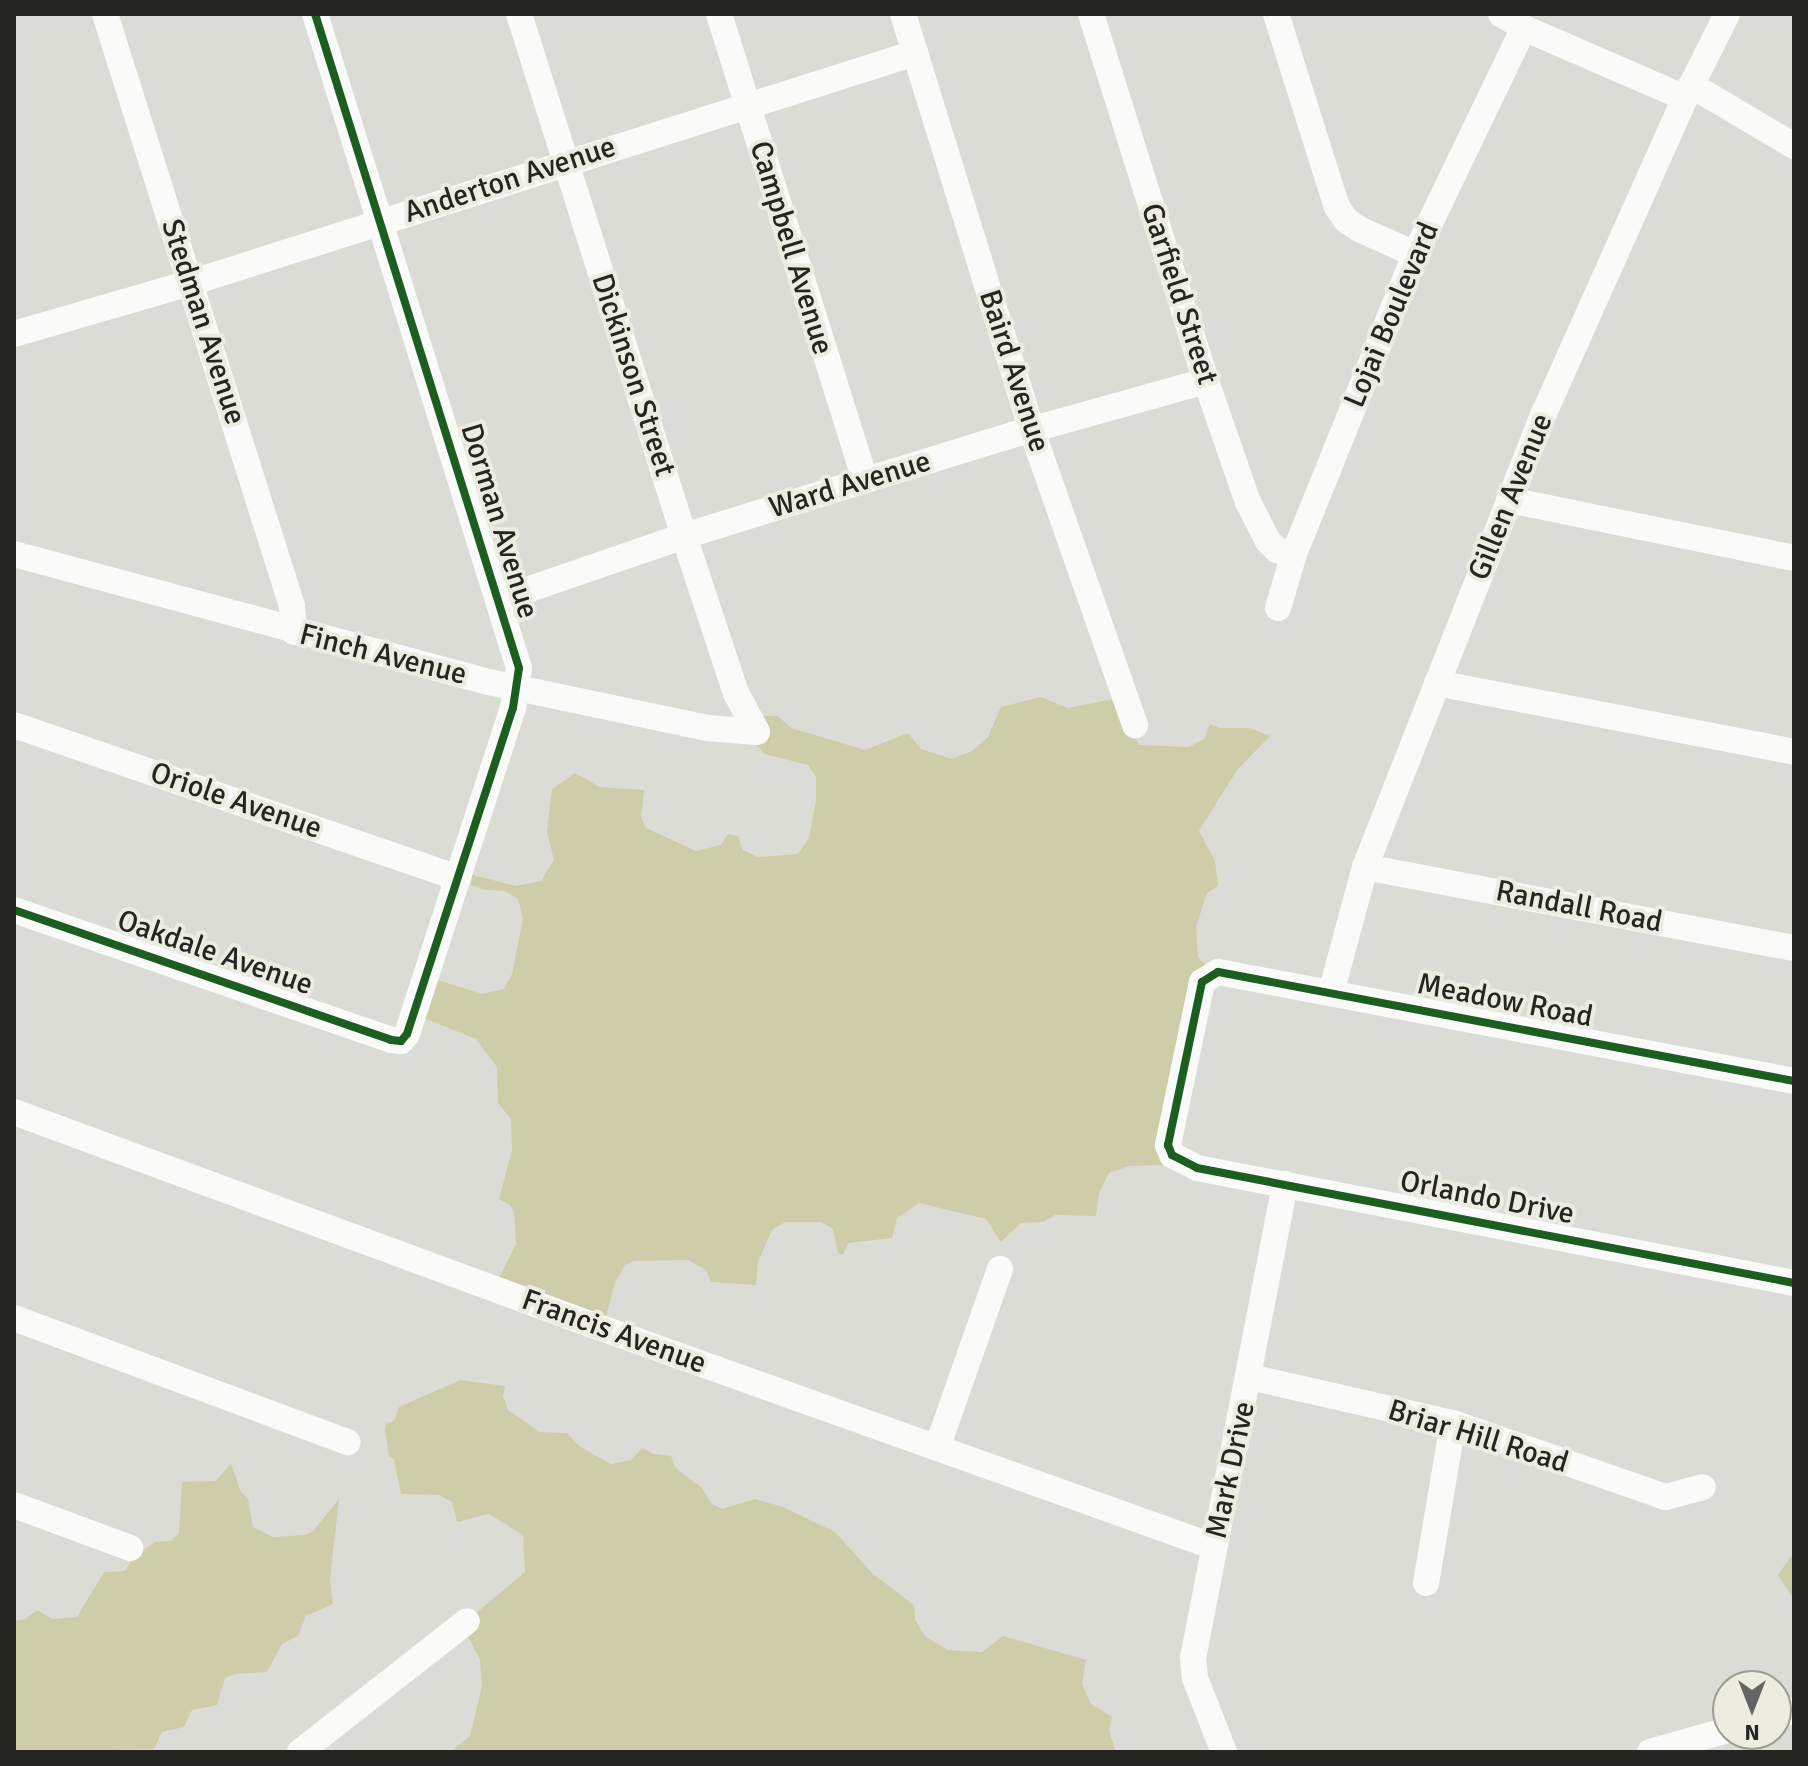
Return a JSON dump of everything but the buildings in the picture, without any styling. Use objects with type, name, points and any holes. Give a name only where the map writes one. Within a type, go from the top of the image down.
[{"type":"street","name":"Stedman Avenue","points":[[105,14],[292,606],[294,632]]},
{"type":"street","name":"Dorman Avenue","points":[[315,14],[519,668],[518,688],[458,878],[407,1034],[401,1041]]},
{"type":"street","name":"Dickinson Street","points":[[519,14],[736,693],[757,732]]},
{"type":"street","name":"Campbell Avenue","points":[[719,14],[865,481]]},
{"type":"street","name":"Baird Avenue","points":[[903,14],[1032,431],[1135,725]]},
{"type":"street","name":"Garfield Street","points":[[1091,14],[1206,381],[1259,528],[1277,550],[1294,554]]},
{"type":"street","points":[[1276,14],[1337,207],[1346,220],[1359,229],[1415,254]]},
{"type":"street","points":[[1501,14],[1524,28],[1688,91],[1794,146]]},
{"type":"street","name":"Gillen Avenue","points":[[1331,993],[1365,867],[1509,500],[1688,91],[1727,14]]},
{"type":"street","name":"Lojai Boulevard","points":[[1278,608],[1294,554],[1415,254],[1524,28]]},
{"type":"street","name":"Anderton Avenue","points":[[14,334],[190,283],[565,161],[915,53]]},
{"type":"street","name":"Ward Avenue","points":[[498,600],[684,536],[1206,381]]},
{"type":"street","points":[[1509,500],[1794,558]]},
{"type":"street","name":"Finch Avenue","points":[[14,554],[294,632],[518,688],[707,728],[757,732]]},
{"type":"street","points":[[1437,683],[1794,752]]},
{"type":"street","name":"Oriole Avenue","points":[[14,725],[458,878]]},
{"type":"street","name":"Randall Road","points":[[1365,867],[1794,948]]},
{"type":"street","name":"Oakdale Avenue","points":[[14,910],[401,1041]]},
{"type":"street","name":"Meadow Road","points":[[1172,1155],[1168,1145],[1202,982],[1218,972],[1794,1081]]},
{"type":"street","name":"Francis Avenue","points":[[14,1112],[576,1319],[1215,1547]]},
{"type":"street","name":"Orlando Drive","points":[[1172,1155],[1197,1168],[1794,1283]]},
{"type":"street","name":"Mark Drive","points":[[1224,1752],[1199,1689],[1193,1658],[1250,1377],[1285,1184]]},
{"type":"street","points":[[937,1448],[1000,1269]]},
{"type":"street","points":[[14,1318],[348,1442]]},
{"type":"street","name":"Briar Hill Road","points":[[1250,1377],[1453,1423],[1666,1497],[1703,1487]]},
{"type":"street","points":[[1426,1583],[1453,1423]]},
{"type":"street","points":[[14,1505],[130,1548]]},
{"type":"street","points":[[300,1752],[467,1621]]},
{"type":"street","points":[[1650,1752],[1712,1735]]},
{"type":"green space","points":[[1041,697],[1068,708],[1118,698],[1139,745],[1189,747],[1204,739],[1210,724],[1220,728],[1250,728],[1270,736],[1237,770],[1199,831],[1215,861],[1218,886],[1207,893],[1196,927],[1198,957],[1210,971],[1166,1165],[1129,1166],[1109,1173],[1099,1193],[1096,1216],[1055,1215],[1043,1222],[1021,1223],[1001,1242],[986,1219],[919,1203],[897,1218],[892,1238],[848,1243],[843,1255],[838,1253],[833,1229],[821,1222],[785,1222],[772,1230],[758,1262],[756,1285],[711,1282],[706,1270],[688,1260],[634,1261],[625,1265],[615,1282],[604,1325],[496,1284],[516,1244],[514,1213],[510,1205],[499,1199],[512,1150],[511,1119],[498,1103],[497,1067],[476,1039],[411,1013],[425,976],[482,994],[504,989],[512,974],[523,918],[518,899],[505,891],[485,890],[455,879],[458,871],[516,886],[541,881],[554,860],[547,832],[552,789],[575,773],[600,787],[644,790],[641,817],[646,828],[696,851],[721,845],[728,834],[738,836],[743,850],[758,857],[798,854],[809,838],[816,800],[816,777],[808,765],[765,754],[739,726],[740,715],[778,716],[791,728],[865,750],[908,733],[921,749],[952,759],[972,751],[988,737],[1001,707]]},
{"type":"green space","points":[[460,1380],[505,1386],[503,1396],[508,1410],[540,1432],[567,1433],[579,1446],[611,1464],[631,1460],[642,1448],[654,1454],[671,1456],[676,1468],[702,1488],[712,1504],[722,1509],[755,1499],[783,1507],[835,1532],[873,1574],[914,1605],[915,1620],[926,1637],[948,1650],[982,1652],[1003,1636],[1086,1660],[1082,1684],[1091,1704],[1112,1717],[1109,1731],[1116,1752],[450,1752],[470,1736],[482,1686],[480,1660],[462,1625],[525,1572],[523,1535],[489,1514],[457,1522],[452,1502],[439,1495],[401,1494],[394,1459],[389,1457],[385,1429],[386,1424],[394,1421],[399,1407]]},
{"type":"green space","points":[[231,1463],[241,1492],[248,1499],[253,1527],[273,1537],[305,1535],[313,1531],[339,1499],[330,1580],[333,1604],[306,1616],[298,1636],[282,1644],[267,1672],[235,1674],[225,1678],[217,1705],[192,1710],[184,1727],[162,1732],[154,1749],[14,1752],[14,1621],[25,1619],[37,1610],[53,1619],[77,1617],[104,1572],[125,1571],[133,1558],[155,1542],[171,1541],[179,1533],[182,1482],[216,1481]]},
{"type":"green space","points":[[1794,1552],[1794,1600],[1778,1575]]},
{"type":"cycle path","points":[[14,910],[391,1040],[401,1041],[407,1034],[513,708],[519,668],[315,14]]},
{"type":"cycle path","points":[[1794,1081],[1218,972],[1202,982],[1168,1145],[1172,1155],[1197,1168],[1794,1283]]}]
